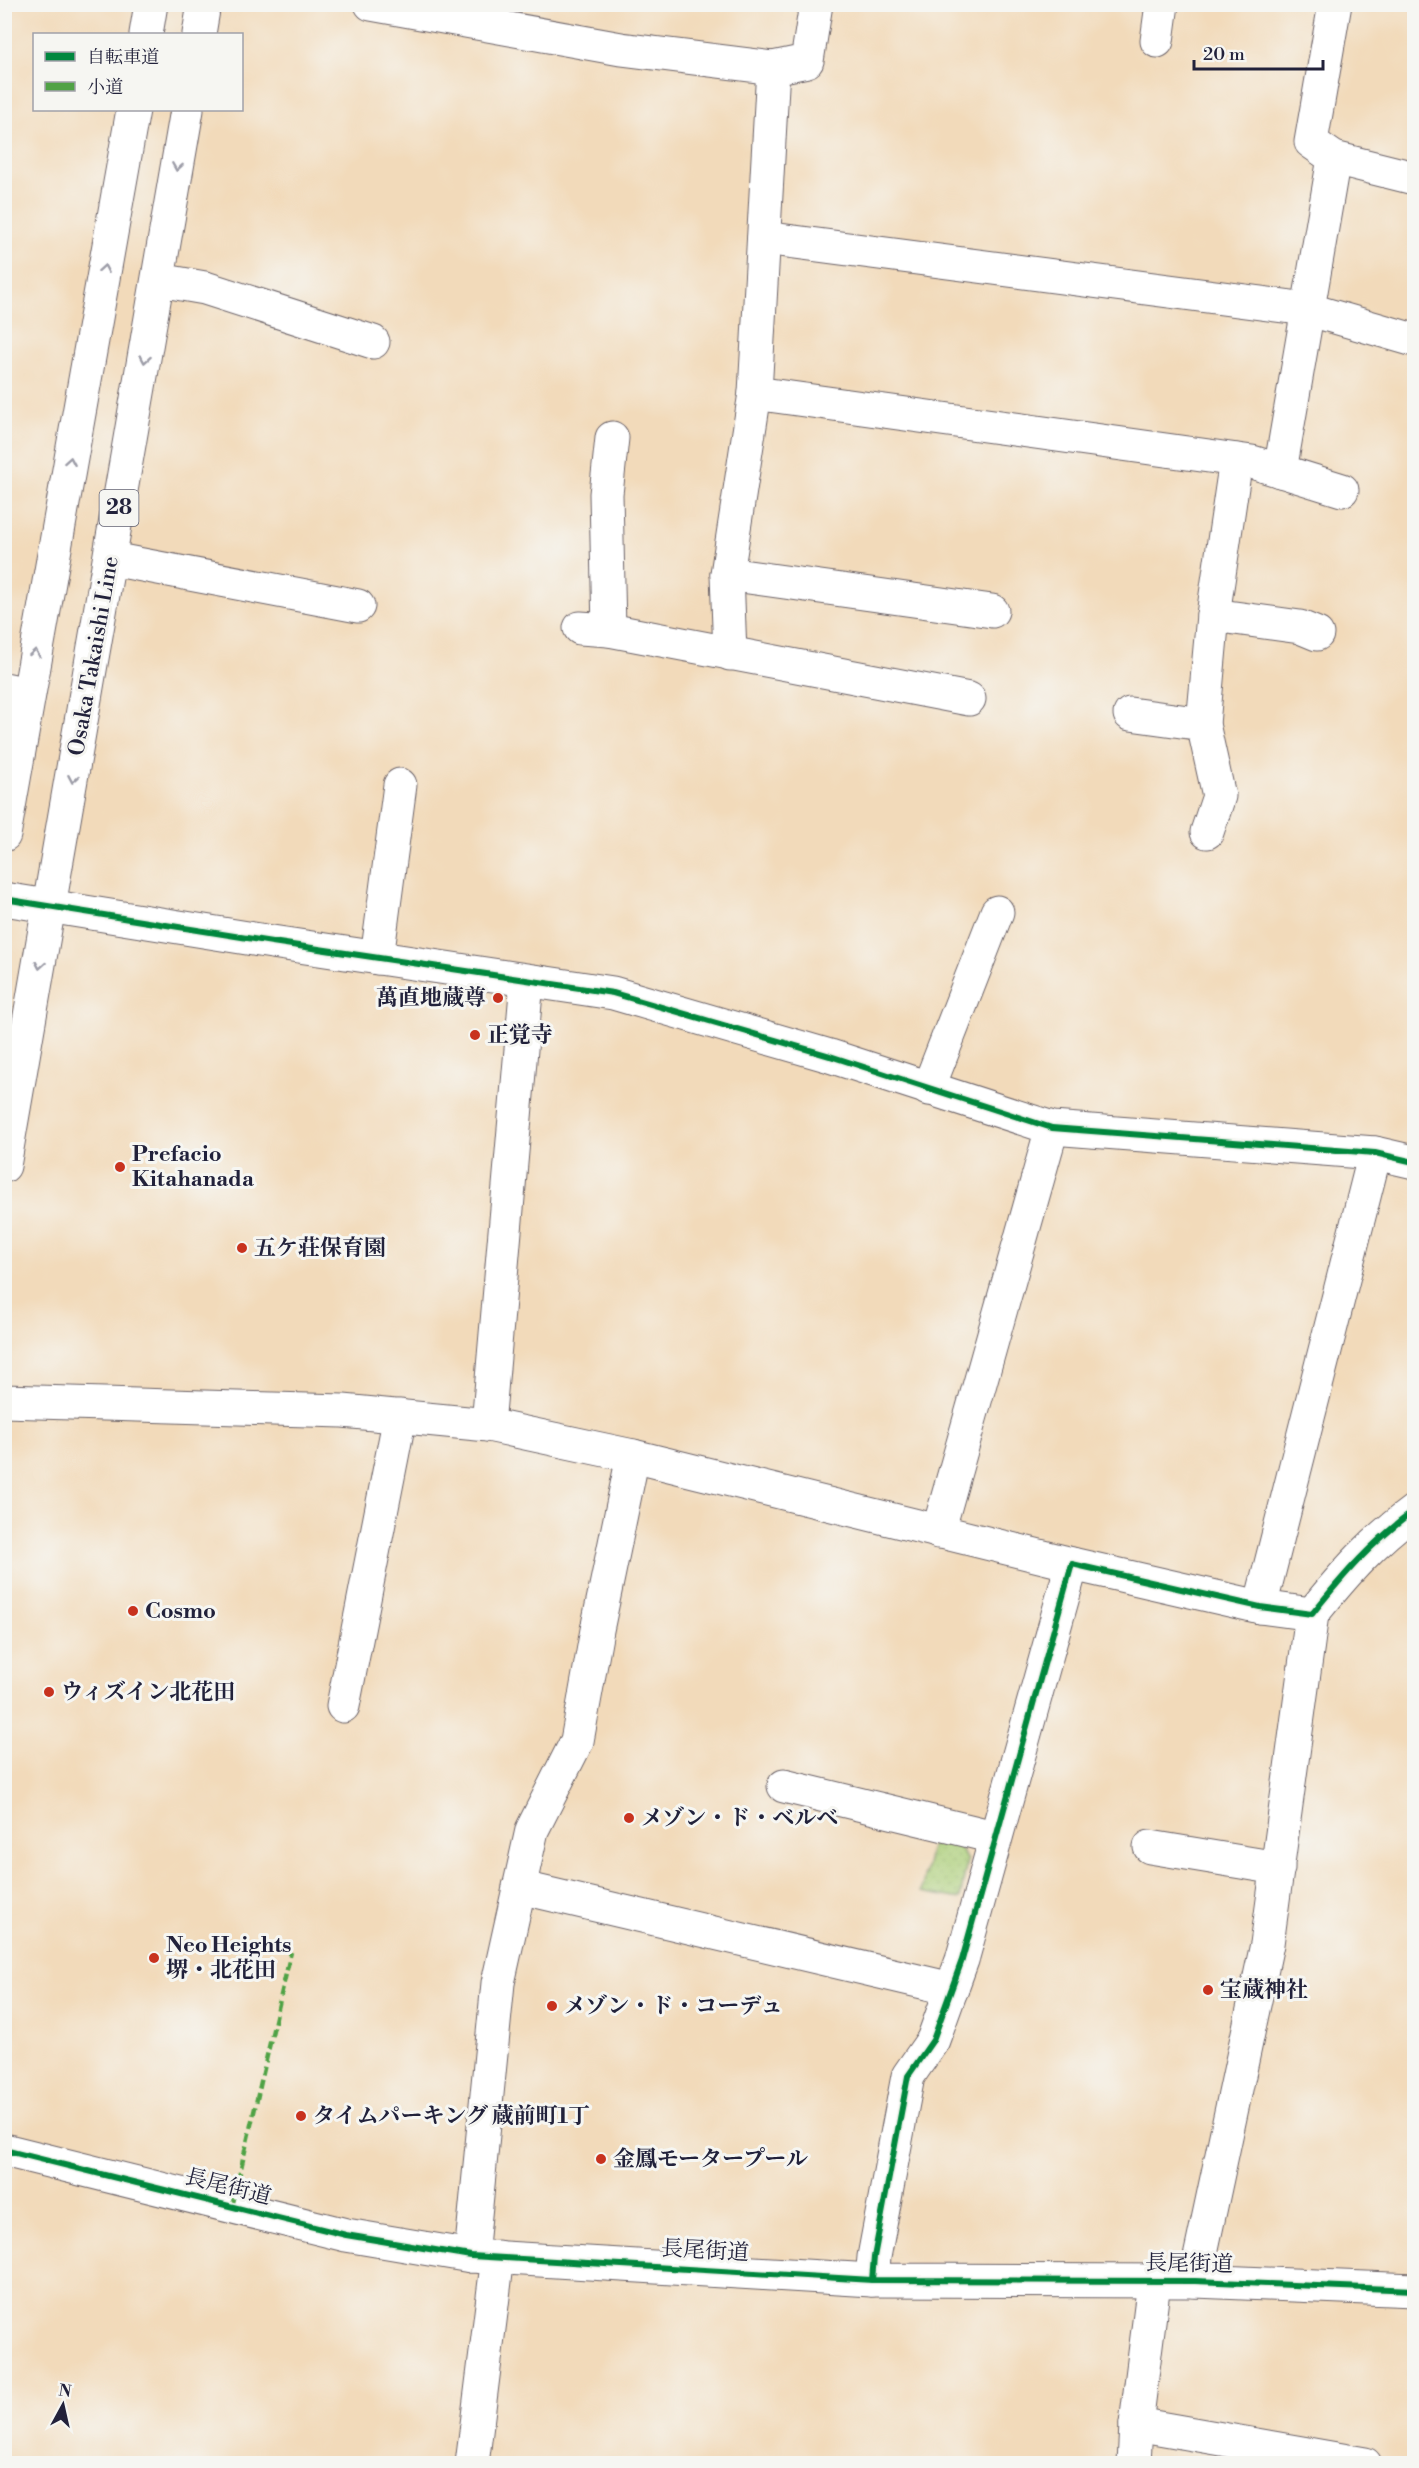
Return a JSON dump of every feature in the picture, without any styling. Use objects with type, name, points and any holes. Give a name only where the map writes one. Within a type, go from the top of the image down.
[{"type":"street","points":[[146,33],[152,4]]},
{"type":"street","points":[[200,33],[204,4]]},
{"type":"street","points":[[371,4],[621,49],[773,68],[807,61],[816,4]]},
{"type":"street","points":[[1157,41],[1162,4]]},
{"type":"street","points":[[1335,4],[1311,142],[1334,158],[1414,178]]},
{"type":"street","points":[[730,654],[727,573],[755,393],[773,68]]},
{"type":"street","points":[[4,835],[16,692],[133,111]]},
{"type":"street","name":"Osaka Takaishi Line","points":[[4,1166],[51,907],[187,111]]},
{"type":"street","points":[[1280,471],[1334,158]]},
{"type":"street","points":[[764,238],[1307,309],[1414,340]]},
{"type":"street","points":[[159,280],[205,288],[373,342]]},
{"type":"street","points":[[755,393],[1236,460],[1342,490]]},
{"type":"street","points":[[612,438],[595,629],[969,699]]},
{"type":"street","points":[[1207,832],[1219,796],[1203,724],[1213,615],[1236,460]]},
{"type":"street","points":[[111,559],[358,606]]},
{"type":"street","points":[[727,573],[992,612]]},
{"type":"street","points":[[1213,615],[1300,627],[1317,634]]},
{"type":"street","points":[[1130,714],[1203,724]]},
{"type":"street","points":[[377,958],[400,785]]},
{"type":"street","points":[[4,899],[613,993],[830,1056],[1052,1128],[1375,1153],[1414,1162]]},
{"type":"street","points":[[928,1089],[997,912]]},
{"type":"street","points":[[488,1425],[527,981]]},
{"type":"street","points":[[938,1532],[1052,1128]]},
{"type":"street","points":[[1260,1607],[1375,1153]]},
{"type":"street","points":[[4,1401],[343,1411],[488,1425],[633,1456],[1072,1564],[1260,1607],[1312,1614]]},
{"type":"street","points":[[343,1706],[400,1416]]},
{"type":"street","points":[[472,2463],[484,2256],[488,2074],[498,1983],[532,1830],[577,1742],[597,1630],[633,1456]]},
{"type":"street","points":[[1195,2282],[1267,1944],[1312,1614],[1343,1575],[1382,1535],[1414,1511]]},
{"type":"street","points":[[872,2280],[874,2257],[908,2076],[933,2040],[962,1960],[994,1837],[1072,1564]]},
{"type":"street","points":[[784,1786],[994,1837]]},
{"type":"street","points":[[1150,1847],[1278,1868]]},
{"type":"street","points":[[519,1887],[952,1989]]},
{"type":"street","name":"長尾街道","points":[[4,2150],[346,2235],[484,2256],[872,2280],[1195,2282],[1414,2290]]},
{"type":"street","points":[[1134,2463],[1136,2424],[1154,2282]]},
{"type":"street","points":[[1136,2424],[1365,2463]]},
{"type":"green space","points":[[934,1834],[956,1841],[967,1861],[960,1899],[921,1892]]},
{"type":"marked path","points":[[232,2207],[291,1952]]},
{"type":"cycle path","points":[[4,899],[613,993],[830,1056],[1052,1128],[1375,1153],[1414,1162]]},
{"type":"cycle path","points":[[872,2280],[874,2257],[908,2076],[933,2040],[962,1960],[1072,1564],[1260,1607],[1312,1614],[1360,1559],[1385,1534],[1414,1511]]},
{"type":"cycle path","points":[[4,2150],[346,2235],[471,2256],[872,2280],[1195,2281],[1414,2290]]},
{"type":"place","name":"萬直地蔵尊","points":[[498,998]]},
{"type":"place","name":"正覚寺","points":[[475,1035]]},
{"type":"place","name":"Prefacio Kitahanada","points":[[120,1167]]},
{"type":"place","name":"五ケ荘保育園","points":[[242,1248]]},
{"type":"place","name":"Cosmo","points":[[133,1611]]},
{"type":"place","name":"ウィズイン北花田","points":[[49,1692]]},
{"type":"place","name":"メゾン・ド・ベルベ","points":[[629,1818]]},
{"type":"place","name":"Neo Heights 堺・北花田","points":[[154,1958]]},
{"type":"place","name":"宝蔵神社","points":[[1208,1990]]},
{"type":"place","name":"メゾン・ド・コーデュ","points":[[552,2006]]},
{"type":"place","name":"タイムパーキング 蔵前町1丁","points":[[301,2116]]},
{"type":"place","name":"金鳳モータープール","points":[[601,2159]]}]
